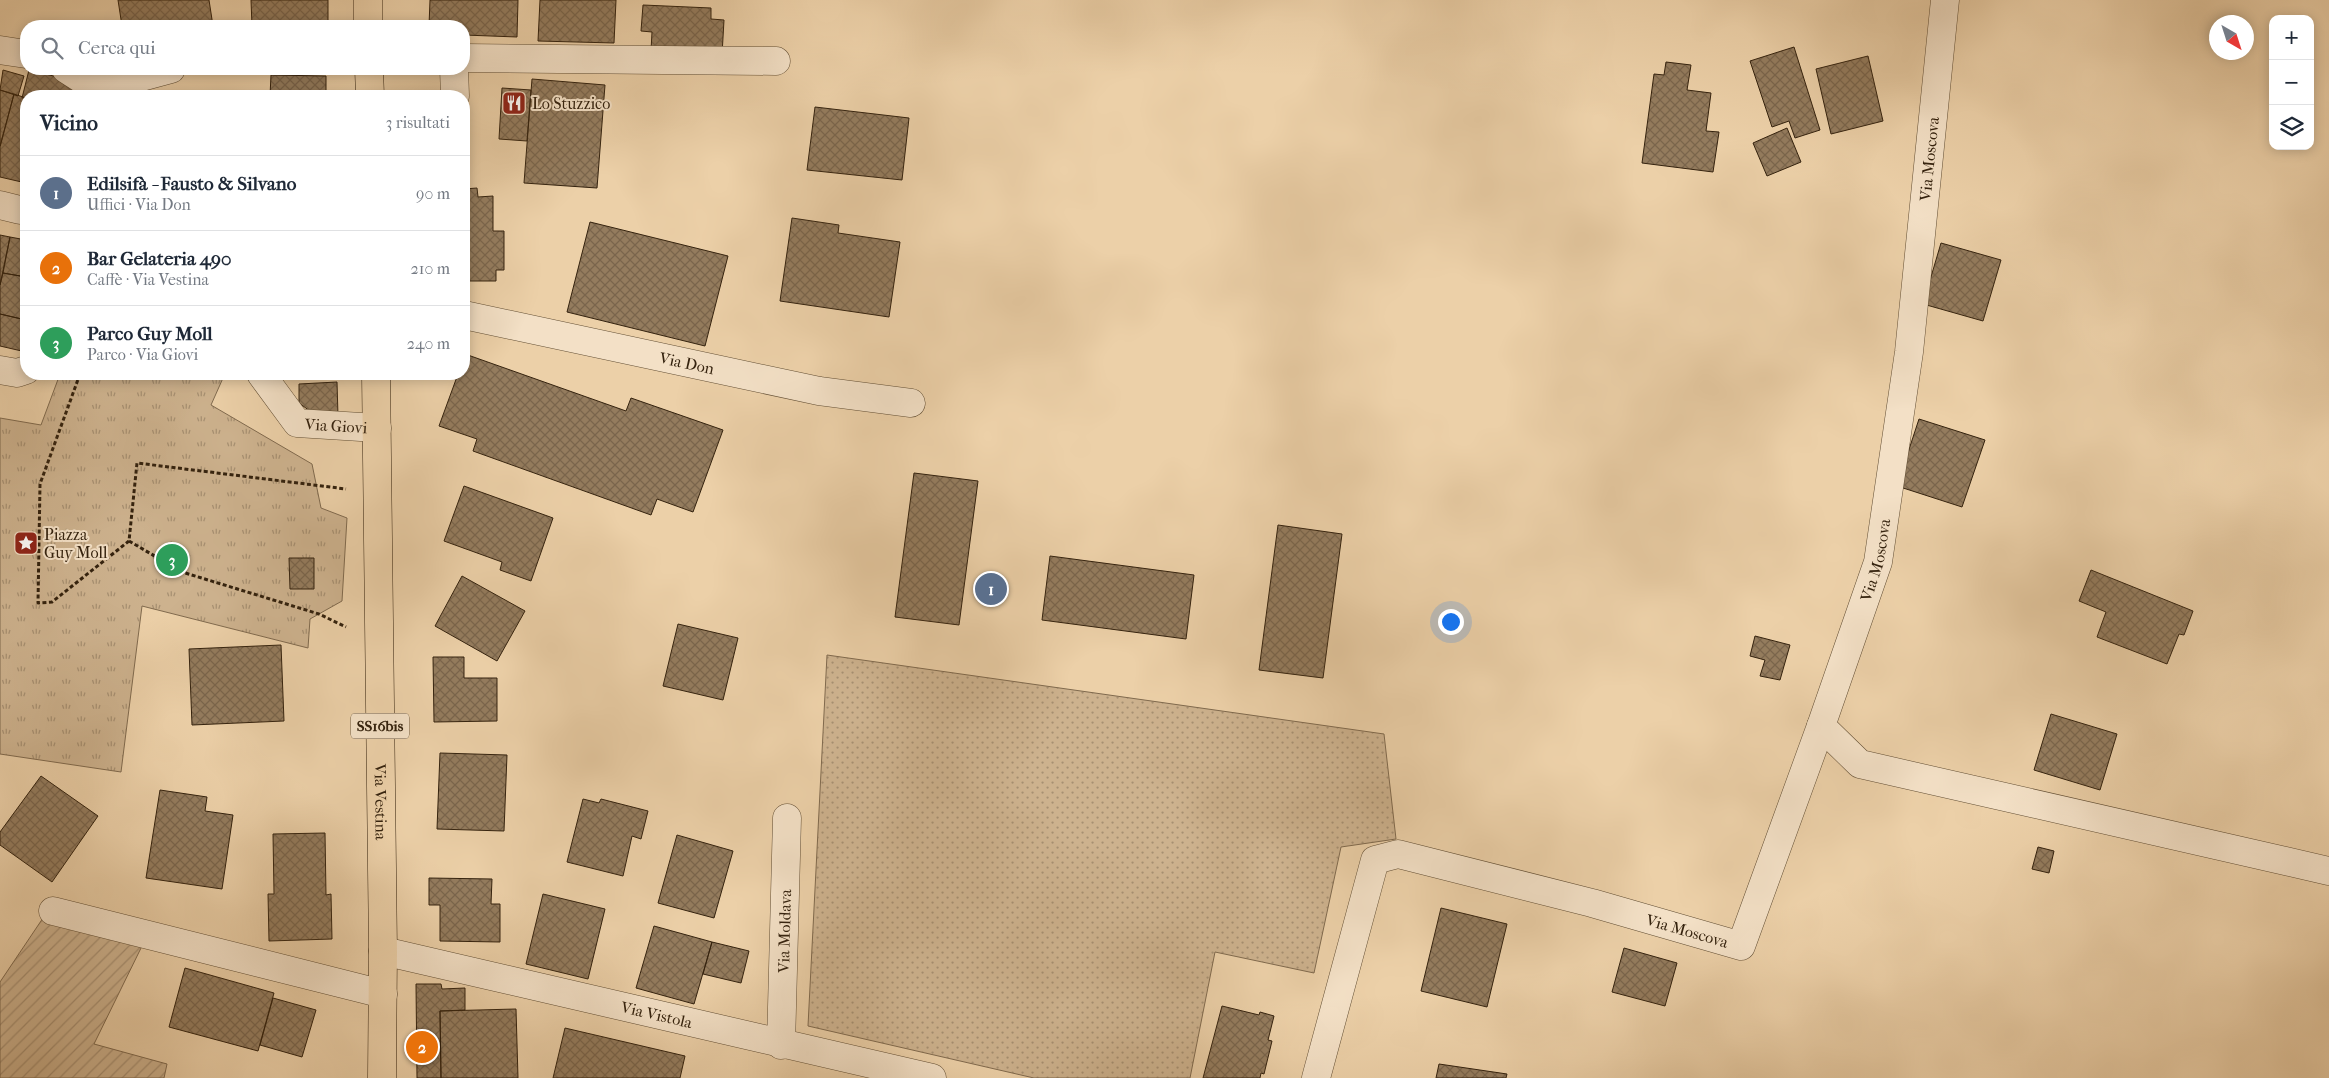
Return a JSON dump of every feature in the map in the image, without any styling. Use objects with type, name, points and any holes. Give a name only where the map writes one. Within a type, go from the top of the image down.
[{"type":"main road","points":[[368,0],[368,20]]},
{"type":"main road","points":[[369,75],[370,90]]},
{"type":"main road","name":"Via Vestina","points":[[376,380],[383,951],[382,1078]]},
{"type":"street","name":"Via Moscova","points":[[1316,1078],[1374,860],[1398,854],[1592,903],[1741,946],[1878,562],[1909,352],[1945,0]]},
{"type":"street","points":[[0,50],[20,53]]},
{"type":"street","points":[[470,58],[776,62]]},
{"type":"street","points":[[75,75],[96,90]]},
{"type":"street","points":[[105,90],[152,75]]},
{"type":"street","points":[[454,75],[455,90]]},
{"type":"street","name":"Via Don","points":[[470,316],[819,391],[911,403]]},
{"type":"street","points":[[0,370],[20,373]]},
{"type":"street","name":"Via Giovi","points":[[265,380],[297,423],[377,428]]},
{"type":"street","points":[[1821,726],[1860,764],[2329,871]]},
{"type":"street","name":"Via Moldava","points":[[781,1045],[787,818]]},
{"type":"street","points":[[53,911],[383,994]]},
{"type":"street","name":"Via Vistola","points":[[383,951],[781,1045],[831,1067],[932,1078]]},
{"type":"path","points":[[78,380],[40,484],[38,603],[52,602],[128,541],[137,463],[316,484],[377,494]]},
{"type":"path","points":[[128,541],[182,572],[319,614],[347,627]]},
{"type":"green space","points":[[58,380],[222,380],[211,405],[312,464],[321,508],[347,518],[342,601],[310,619],[308,648],[142,606],[121,772],[0,754],[0,418],[41,425]]},
{"type":"green space","points":[[827,655],[1384,734],[1396,839],[1341,847],[1314,973],[1215,952],[1190,1078],[1034,1078],[808,1026]]},
{"type":"green space","points":[[43,918],[142,946],[94,1044],[167,1064],[164,1078],[0,1078],[0,982]]},
{"type":"building","points":[[118,0],[209,0],[212,20],[121,20]]},
{"type":"building","points":[[251,0],[328,0],[328,20],[252,20]]},
{"type":"building","points":[[430,0],[518,0],[517,37],[470,35],[470,20],[429,20]]},
{"type":"building","points":[[540,0],[616,0],[614,43],[538,41]]},
{"type":"building","points":[[643,5],[711,8],[711,19],[724,20],[722,55],[651,51],[652,32],[641,31]]},
{"type":"building","points":[[1794,47],[1820,130],[1795,138],[1789,121],[1772,127],[1750,61]]},
{"type":"building","points":[[1868,56],[1883,121],[1831,134],[1816,69]]},
{"type":"building","points":[[1666,62],[1691,65],[1687,90],[1711,93],[1706,131],[1719,132],[1713,172],[1642,163],[1654,74],[1664,75]]},
{"type":"building","points":[[3,70],[24,76],[18,96],[0,90]]},
{"type":"building","points":[[28,75],[49,75],[78,82],[76,90],[24,90]]},
{"type":"building","points":[[271,75],[326,76],[326,90],[270,90]]},
{"type":"building","points":[[532,79],[605,85],[597,188],[524,183]]},
{"type":"building","points":[[502,88],[531,90],[527,141],[499,139]]},
{"type":"building","points":[[0,90],[14,94],[0,146]]},
{"type":"building","points":[[14,94],[20,96],[20,182],[0,177],[0,147]]},
{"type":"building","points":[[815,107],[909,118],[902,180],[807,170]]},
{"type":"building","points":[[1787,128],[1801,162],[1767,176],[1753,143]]},
{"type":"building","points":[[477,188],[478,197],[493,196],[493,231],[504,231],[504,270],[496,270],[496,281],[470,281],[470,189]]},
{"type":"building","points":[[792,218],[839,225],[838,233],[900,242],[889,317],[780,301]]},
{"type":"building","points":[[590,222],[728,256],[705,346],[567,312]]},
{"type":"building","points":[[0,235],[10,237],[0,285]]},
{"type":"building","points":[[10,237],[20,239],[20,276],[3,273]]},
{"type":"building","points":[[1941,243],[2001,260],[1983,321],[1923,304]]},
{"type":"building","points":[[3,273],[20,276],[20,319],[0,314],[0,285]]},
{"type":"building","points":[[0,314],[20,319],[20,351],[0,346]]},
{"type":"building","points":[[470,356],[626,411],[631,398],[723,430],[693,512],[657,499],[651,515],[473,451],[477,439],[439,426],[456,380],[470,380]]},
{"type":"building","points":[[337,382],[338,416],[318,417],[299,403],[299,384]]},
{"type":"building","points":[[1919,419],[1985,440],[1962,507],[1897,486]]},
{"type":"building","points":[[914,473],[978,481],[959,625],[895,617]]},
{"type":"building","points":[[464,486],[553,518],[531,581],[500,570],[502,562],[444,541]]},
{"type":"building","points":[[1278,525],[1342,534],[1323,678],[1259,670]]},
{"type":"building","points":[[1050,556],[1194,575],[1186,639],[1042,620]]},
{"type":"building","points":[[289,558],[314,558],[314,589],[290,589]]},
{"type":"building","points":[[2091,570],[2193,611],[2184,635],[2179,634],[2167,664],[2097,637],[2106,612],[2079,601]]},
{"type":"building","points":[[462,576],[525,611],[497,661],[435,626]]},
{"type":"building","points":[[678,624],[738,638],[723,700],[663,686]]},
{"type":"building","points":[[1755,636],[1790,645],[1780,680],[1760,676],[1765,660],[1750,656]]},
{"type":"building","points":[[281,645],[284,721],[192,725],[189,649]]},
{"type":"building","points":[[433,657],[464,657],[464,678],[497,678],[497,721],[434,722]]},
{"type":"building","points":[[2051,714],[2117,734],[2100,790],[2034,770]]},
{"type":"building","points":[[440,753],[507,755],[504,831],[437,829]]},
{"type":"building","points":[[41,776],[98,816],[52,882],[0,845],[0,832]]},
{"type":"building","points":[[160,790],[207,797],[205,811],[233,815],[222,889],[146,878]]},
{"type":"building","points":[[583,799],[599,803],[601,799],[648,811],[641,839],[632,836],[623,876],[567,862]]},
{"type":"building","points":[[325,833],[326,895],[331,894],[332,939],[269,941],[268,894],[274,894],[273,834]]},
{"type":"building","points":[[677,835],[733,851],[714,918],[658,903]]},
{"type":"building","points":[[2038,847],[2054,851],[2049,873],[2032,869]]},
{"type":"building","points":[[429,878],[492,879],[491,904],[500,904],[500,942],[440,941],[440,905],[429,905]]},
{"type":"building","points":[[543,894],[605,909],[588,979],[526,964]]},
{"type":"building","points":[[1441,908],[1507,924],[1487,1007],[1421,991]]},
{"type":"building","points":[[654,926],[712,942],[694,1004],[636,988]]},
{"type":"building","points":[[712,942],[749,951],[741,983],[703,974]]},
{"type":"building","points":[[1624,948],[1677,963],[1665,1006],[1612,992]]},
{"type":"building","points":[[185,968],[274,993],[258,1051],[169,1027]]},
{"type":"building","points":[[416,984],[441,984],[442,989],[465,988],[465,1010],[440,1011],[441,1078],[417,1078]]},
{"type":"building","points":[[273,998],[316,1010],[302,1057],[260,1045]]},
{"type":"building","points":[[1222,1006],[1259,1015],[1260,1012],[1274,1016],[1268,1040],[1272,1041],[1264,1074],[1261,1073],[1260,1078],[1203,1078]]},
{"type":"building","points":[[516,1009],[518,1078],[441,1078],[440,1011]]},
{"type":"building","points":[[565,1028],[685,1056],[680,1078],[553,1078]]},
{"type":"building","points":[[1439,1064],[1507,1074],[1506,1078],[1436,1078]]},
{"type":"place","name":"Lo Stuzzico","points":[[514,103]]},
{"type":"place","name":"Piazza Guy Moll","points":[[26,543]]},
{"type":"place","name":"Parco Guy Moll","points":[[172,560]]},
{"type":"place","name":"Edilsifà - Fausto & Silvano","points":[[991,589]]},
{"type":"place","name":"Bar Gelateria 490","points":[[422,1047]]}]
